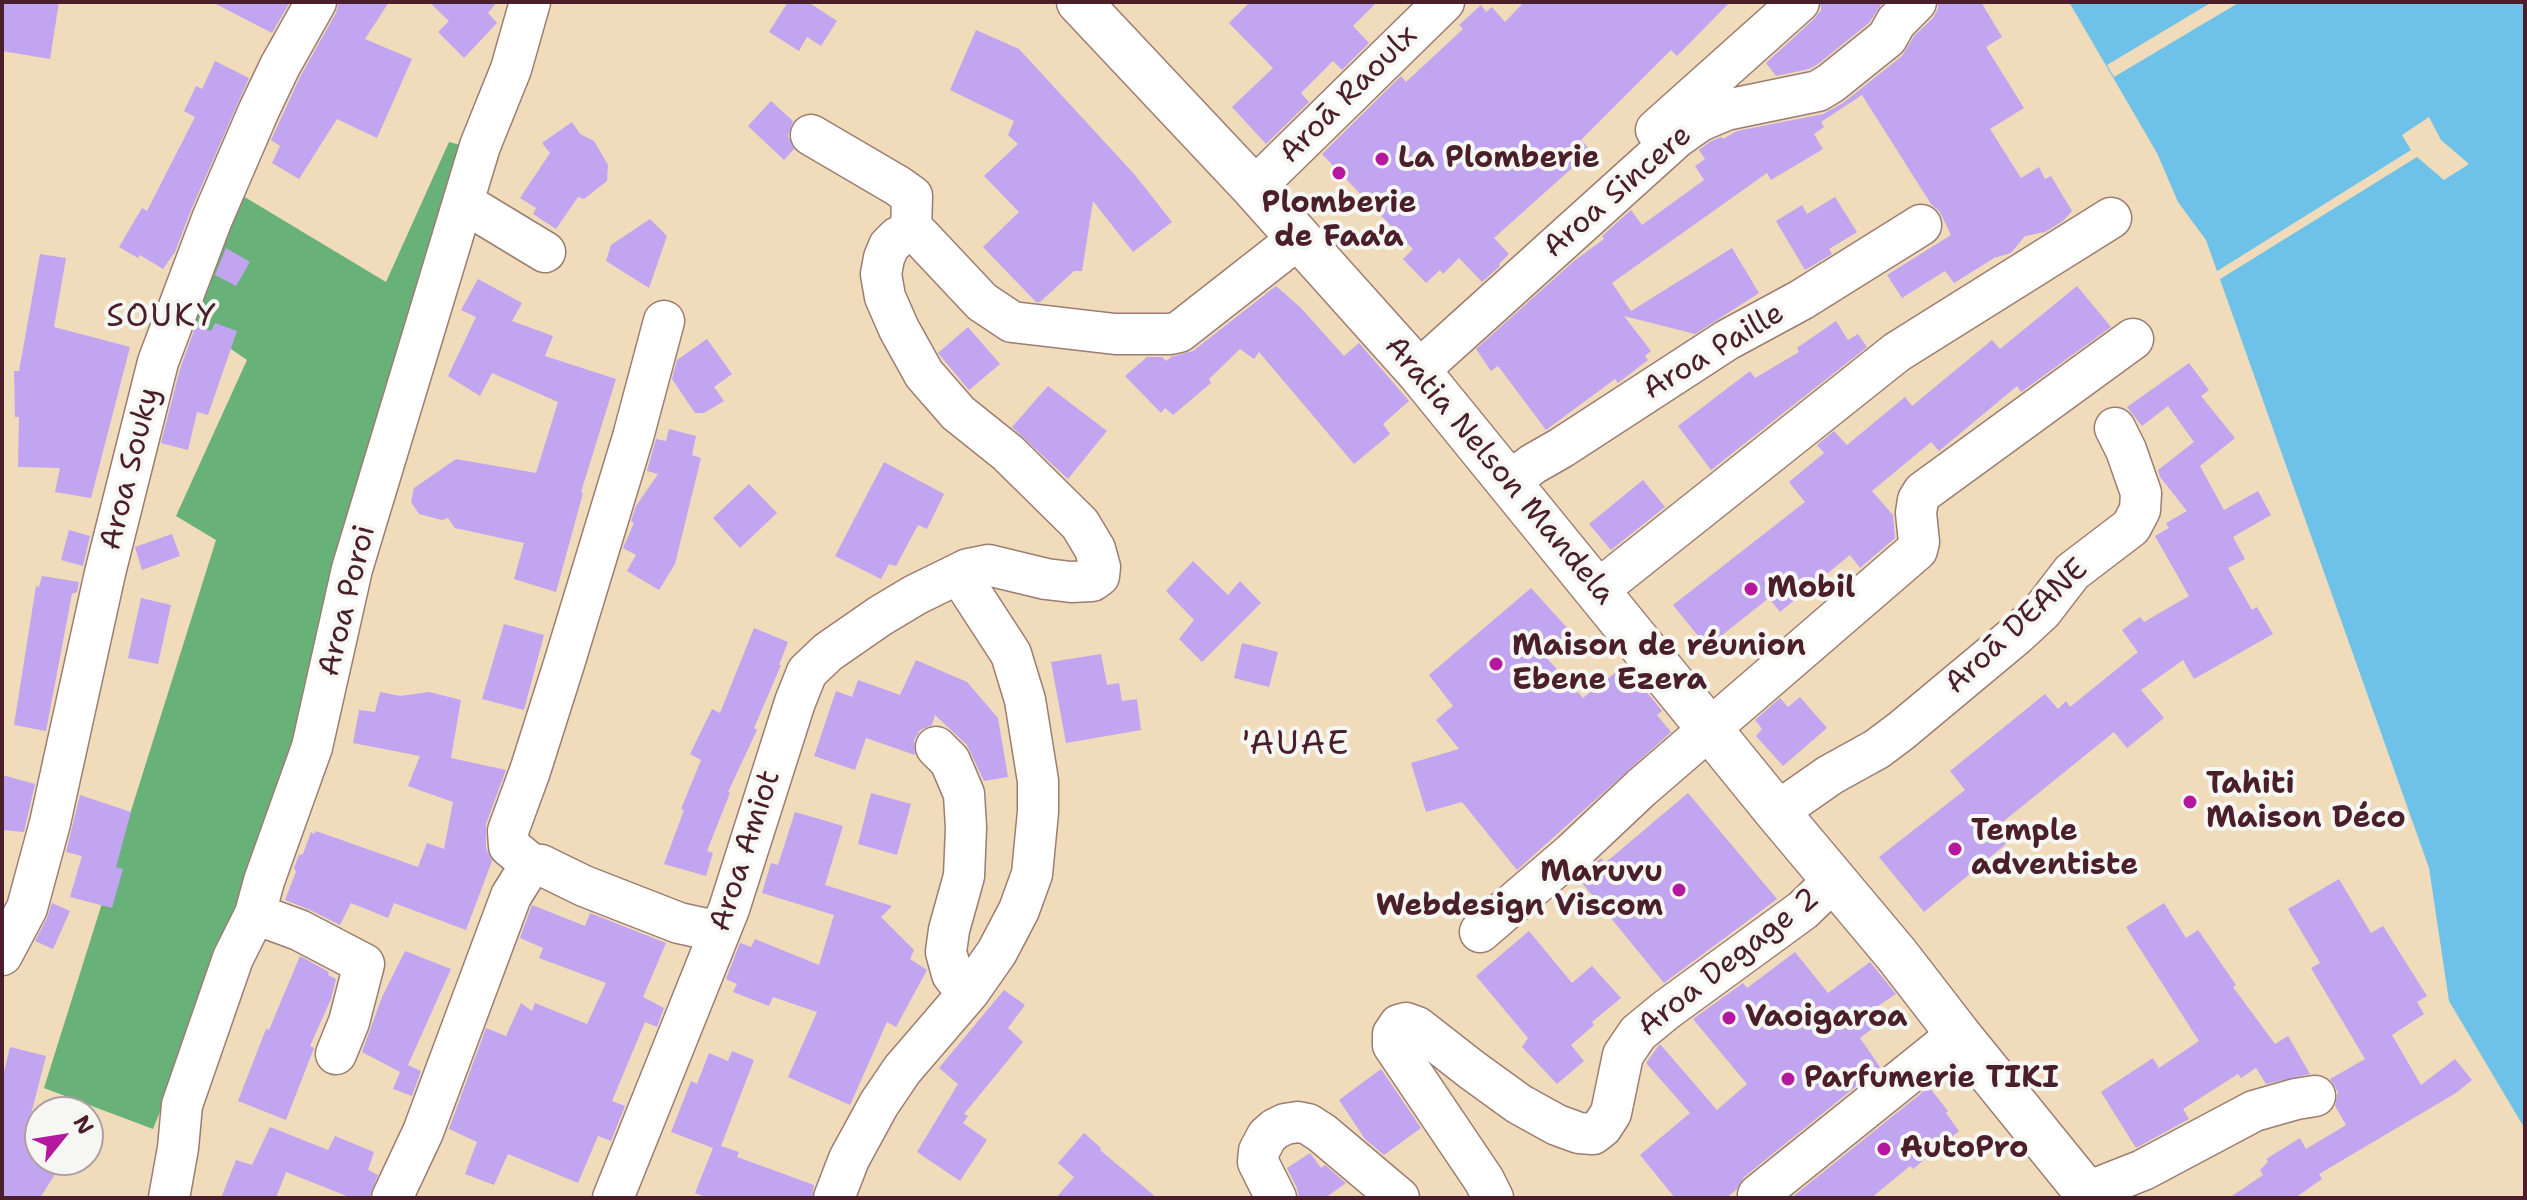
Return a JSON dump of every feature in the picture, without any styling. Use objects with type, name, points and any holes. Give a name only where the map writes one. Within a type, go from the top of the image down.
[{"type":"main road","name":"Aratia Nelson Mandela","points":[[1079,2],[1254,188],[1412,364],[1897,955],[2089,1195]]},
{"type":"street","name":"Aroa Souky","points":[[2,955],[27,908],[64,766],[138,434],[163,348],[212,219],[259,110],[316,2]]},
{"type":"street","name":"Aroa Poroi","points":[[169,1198],[182,1105],[233,958],[255,914],[312,747],[352,569],[480,146],[511,69],[530,2]]},
{"type":"street","name":"Aroā Raoulx","points":[[1254,188],[1444,2]]},
{"type":"street","points":[[1412,364],[1799,2]]},
{"type":"street","name":"Aroa Sincere","points":[[1412,364],[1676,138],[1700,121],[1726,110],[1818,91],[1887,38],[1896,22],[1916,2]]},
{"type":"street","points":[[811,135],[912,196],[911,233],[929,242],[982,302],[1012,322],[1129,334],[1179,332],[1299,238]]},
{"type":"street","points":[[464,203],[545,252]]},
{"type":"street","points":[[1598,590],[1897,352],[2111,218]]},
{"type":"street","name":"Aroa Paille","points":[[1509,482],[1727,340],[1801,300],[1921,225]]},
{"type":"street","name":"Aroa Amiot","points":[[613,1198],[720,932],[745,864],[790,715],[807,672],[828,652],[880,616],[959,574],[988,565],[1071,582],[1092,581],[1099,576],[1095,549],[1080,524],[1008,453],[958,413],[924,374],[899,329],[885,297],[881,274],[889,246],[898,237],[911,233]]},
{"type":"street","points":[[664,321],[633,437],[564,664],[508,831],[509,846],[531,864],[541,865],[584,886],[679,923],[720,932]]},
{"type":"street","points":[[1480,932],[1572,853],[1641,788],[1917,550],[1916,513],[1923,492],[2133,339]]},
{"type":"street","name":"Aroā DEANE","points":[[1777,812],[1901,731],[2042,611],[2072,572],[2131,527],[2140,510],[2141,493],[2115,428]]},
{"type":"street","points":[[834,1198],[849,1159],[879,1104],[902,1070],[967,994],[997,952],[1028,890],[1035,854],[1038,781],[1031,726],[1011,654],[959,574]]},
{"type":"street","points":[[936,747],[950,761],[964,794],[964,876],[946,952],[952,974],[967,994]]},
{"type":"street","points":[[392,1198],[423,1132],[511,896],[531,864]]},
{"type":"street","name":"Aroa Degage 2","points":[[1493,1198],[1393,1045],[1393,1034],[1399,1025],[1406,1023],[1428,1034],[1519,1104],[1557,1125],[1579,1133],[1593,1134],[1611,1113],[1623,1055],[1638,1033],[1803,910],[1834,880]]},
{"type":"street","points":[[255,914],[299,930],[364,964],[349,1022],[336,1054]]},
{"type":"street","points":[[1758,1195],[1958,1034]]},
{"type":"street","points":[[2089,1195],[2254,1111],[2315,1096]]},
{"type":"street","points":[[1276,1198],[1258,1162],[1259,1151],[1275,1129],[1298,1122],[1322,1133],[1399,1198]]},
{"type":"green space","points":[[449,142],[480,150],[297,753],[234,930],[153,1129],[104,1111],[104,1096],[65,1096],[44,1088],[216,540],[176,516],[247,360],[174,310],[223,184],[386,282]]},
{"type":"water","points":[[2069,2],[2525,2],[2525,1129],[2449,1001],[2429,868],[2206,240],[2178,202],[2157,153]]},
{"type":"pier","points":[[2212,2],[2240,2],[2114,77],[2107,65]]},
{"type":"pier","points":[[2429,117],[2441,140],[2469,164],[2444,180],[2417,157],[2217,281],[2214,273],[2411,150],[2402,135]]},
{"type":"building","points":[[2,2],[59,2],[50,59],[2,51]]},
{"type":"building","points":[[212,2],[290,2],[272,33]]},
{"type":"building","points":[[339,2],[389,2],[365,39],[412,59],[377,138],[337,119],[299,179],[272,163],[280,146],[271,140]]},
{"type":"building","points":[[429,2],[497,2],[488,13],[497,23],[464,58],[438,32],[449,21]]},
{"type":"building","points":[[788,2],[808,2],[837,21],[821,46],[807,37],[799,51],[769,32]]},
{"type":"building","points":[[1250,2],[1377,2],[1353,26],[1369,43],[1342,70],[1333,61],[1301,93],[1309,102],[1266,144],[1232,107],[1273,68],[1229,23]]},
{"type":"building","points":[[1524,2],[1730,2],[1677,56],[1671,50],[1581,140],[1591,151],[1494,238],[1509,254],[1500,266],[1482,282],[1459,258],[1443,274],[1440,270],[1426,283],[1403,259],[1413,249],[1322,154],[1401,76],[1406,82],[1463,29],[1459,25],[1481,5],[1486,12],[1492,7],[1505,22]]},
{"type":"building","points":[[1821,2],[1883,2],[1869,23],[1818,64],[1776,76],[1766,63],[1814,19],[1821,10]]},
{"type":"building","points":[[1938,2],[1981,2],[2002,37],[1986,47],[2024,108],[1990,129],[2021,178],[2039,167],[2045,179],[2051,176],[2072,211],[2063,221],[2045,232],[2025,236],[2011,253],[1994,258],[1954,283],[1945,271],[1902,298],[1887,275],[1951,235],[1940,212],[1931,204],[1862,95],[1821,122],[1824,127],[1814,134],[1823,149],[1771,180],[1767,173],[1612,283],[1631,311],[1732,248],[1759,293],[1695,334],[1624,316],[1651,351],[1645,356],[1648,360],[1618,383],[1615,379],[1546,430],[1498,366],[1491,371],[1476,349],[1574,261],[1604,239],[1602,236],[1631,210],[1642,225],[1704,180],[1695,166],[1705,159],[1699,150],[1711,141],[1723,139],[1737,131],[1823,114],[1843,103],[1902,56],[1914,36],[1933,18]]},
{"type":"building","points":[[976,30],[1019,49],[1135,175],[1172,222],[1133,252],[1093,201],[1082,271],[1074,271],[1040,302],[1036,302],[983,247],[1019,212],[984,176],[1018,144],[1008,135],[1014,121],[950,90]]},
{"type":"building","points":[[215,61],[249,78],[175,252],[163,269],[119,247],[142,208],[147,211],[195,117],[184,111],[196,86],[202,89]]},
{"type":"building","points":[[771,101],[793,121],[788,136],[794,149],[784,160],[748,126]]},
{"type":"building","points":[[572,122],[580,134],[594,141],[608,165],[607,181],[584,199],[578,197],[556,229],[533,214],[536,208],[520,198],[550,153],[542,143]]},
{"type":"building","points":[[1835,197],[1857,232],[1829,249],[1832,254],[1805,270],[1776,221],[1802,205],[1807,214]]},
{"type":"building","points":[[650,219],[667,236],[649,288],[606,261],[611,245]]},
{"type":"building","points":[[226,248],[250,262],[236,286],[215,275]]},
{"type":"building","points":[[40,254],[66,258],[54,327],[130,347],[91,498],[55,492],[60,468],[18,467],[19,417],[15,417],[14,371],[19,371]]},
{"type":"building","points":[[478,279],[522,303],[512,321],[553,336],[545,356],[616,379],[581,492],[556,592],[514,579],[524,543],[455,528],[448,518],[442,520],[419,514],[411,502],[414,488],[456,459],[536,473],[558,402],[492,373],[480,396],[448,376],[476,317],[461,310]]},
{"type":"building","points":[[1276,286],[1301,308],[1344,356],[1359,343],[1409,401],[1383,424],[1390,434],[1354,464],[1259,352],[1254,359],[1240,349],[1209,379],[1211,383],[1173,415],[1165,408],[1161,413],[1125,376],[1147,357],[1162,357],[1166,361],[1193,351]]},
{"type":"building","points":[[2077,286],[2111,327],[2021,392],[2017,386],[1939,451],[1931,442],[1872,491],[1893,515],[1895,538],[1860,568],[1850,555],[1780,612],[1769,598],[1707,647],[1673,605],[1805,502],[1789,482],[1824,453],[1817,445],[1834,431],[1847,445],[1905,397],[1912,406],[1992,340],[2000,349]]},
{"type":"building","points":[[1836,321],[1848,340],[1858,334],[1867,347],[1711,470],[1678,426],[1750,371],[1755,378],[1799,352],[1797,348]]},
{"type":"building","points":[[215,323],[237,331],[208,415],[197,412],[188,450],[161,443],[180,369],[196,325],[211,331]]},
{"type":"building","points":[[968,327],[1000,364],[969,390],[938,353]]},
{"type":"building","points":[[707,339],[732,374],[714,387],[724,401],[704,413],[695,413],[672,379],[677,360]]},
{"type":"building","points":[[2189,363],[2209,390],[2201,396],[2235,438],[2200,466],[2224,510],[2258,491],[2271,515],[2233,537],[2245,559],[2228,568],[2252,610],[2257,607],[2273,634],[2194,679],[2183,660],[2141,690],[2164,718],[2127,748],[2114,732],[1994,829],[2006,844],[1924,912],[1879,857],[1965,790],[1950,771],[2045,694],[2058,709],[2066,701],[2070,707],[2138,652],[2122,630],[2140,617],[2144,622],[2189,596],[2155,536],[2169,528],[2166,523],[2187,511],[2160,477],[2158,470],[2194,442],[2168,406],[2142,426],[2127,407]]},
{"type":"building","points":[[1048,386],[1107,431],[1068,479],[1012,427]]},
{"type":"building","points":[[669,429],[696,436],[692,455],[701,458],[675,564],[659,590],[627,571],[636,555],[623,548],[634,523],[631,521],[636,506],[658,474],[647,471],[656,439],[666,441]]},
{"type":"building","points":[[884,462],[944,494],[927,529],[918,525],[896,566],[889,564],[881,579],[835,556]]},
{"type":"building","points":[[1643,480],[1665,507],[1611,550],[1589,524]]},
{"type":"building","points":[[749,484],[777,513],[740,548],[713,518]]},
{"type":"building","points":[[69,530],[90,536],[83,566],[61,560]]},
{"type":"building","points":[[172,534],[180,556],[142,570],[135,547]]},
{"type":"building","points":[[1193,561],[1228,595],[1240,581],[1261,603],[1202,662],[1179,639],[1194,620],[1166,591]]},
{"type":"building","points":[[42,576],[79,582],[77,592],[72,594],[46,731],[14,725],[36,586],[39,587]]},
{"type":"building","points":[[1531,588],[1570,631],[1543,654],[1583,698],[1625,665],[1662,711],[1657,715],[1671,732],[1517,870],[1462,802],[1426,812],[1411,763],[1459,749],[1436,720],[1453,706],[1429,675]]},
{"type":"building","points":[[141,598],[171,605],[158,664],[128,658]]},
{"type":"building","points":[[504,624],[544,635],[524,710],[482,699]]},
{"type":"building","points":[[754,628],[788,642],[754,728],[757,730],[728,792],[707,851],[713,853],[706,876],[664,864],[684,810],[681,809],[701,760],[690,754],[712,709],[720,713]]},
{"type":"building","points":[[1242,643],[1278,652],[1269,687],[1234,678]]},
{"type":"building","points":[[1101,654],[1107,685],[1119,683],[1122,701],[1137,699],[1141,730],[1066,743],[1051,662]]},
{"type":"building","points":[[916,660],[967,682],[998,718],[1008,777],[984,781],[967,745],[935,715],[932,725],[920,730],[914,740],[915,755],[866,738],[855,770],[814,756],[836,691],[852,697],[858,680],[900,695]]},
{"type":"building","points":[[380,692],[400,696],[429,692],[461,700],[451,758],[506,770],[486,824],[486,848],[492,861],[466,930],[394,903],[388,918],[351,903],[340,925],[285,900],[296,872],[294,868],[311,832],[314,834],[316,831],[418,867],[427,843],[444,849],[453,802],[408,786],[420,756],[353,743],[359,710],[375,712]]},
{"type":"building","points":[[1800,697],[1827,728],[1783,766],[1756,736],[1762,729],[1755,720],[1780,698],[1788,707]]},
{"type":"building","points":[[2,775],[35,784],[24,832],[2,830]]},
{"type":"building","points":[[871,793],[911,804],[897,855],[858,844]]},
{"type":"building","name":"Maruvu Webdesign Viscom","points":[[1688,793],[1777,899],[1664,983],[1578,878],[1601,858],[1605,863]]},
{"type":"building","points":[[80,795],[131,812],[116,867],[123,869],[112,908],[70,897],[82,856],[66,852]]},
{"type":"building","points":[[795,812],[843,826],[825,885],[892,906],[881,917],[914,950],[910,959],[927,970],[896,1027],[887,1022],[850,1105],[788,1077],[817,1012],[773,997],[769,1006],[733,992],[737,984],[726,979],[740,943],[751,947],[755,939],[819,965],[834,915],[762,893],[771,863],[778,865]]},
{"type":"building","points":[[2339,879],[2371,933],[2383,926],[2427,996],[2417,1002],[2424,1014],[2392,1035],[2421,1085],[2455,1059],[2472,1080],[2456,1093],[2319,1174],[2322,1179],[2295,1198],[2229,1198],[2263,1175],[2260,1170],[2268,1162],[2266,1159],[2300,1138],[2306,1149],[2346,1125],[2335,1106],[2338,1092],[2330,1079],[2365,1059],[2311,968],[2320,963],[2288,909]]},
{"type":"building","points":[[52,903],[70,911],[53,949],[35,941]]},
{"type":"building","points":[[2164,903],[2186,938],[2198,930],[2236,985],[2233,987],[2275,1044],[2288,1036],[2310,1074],[2266,1084],[2256,1068],[2241,1078],[2238,1074],[2183,1109],[2189,1119],[2136,1148],[2101,1092],[2153,1058],[2159,1068],[2199,1041],[2126,927]]},
{"type":"building","points":[[532,905],[585,926],[590,913],[666,943],[643,997],[664,1008],[657,1027],[645,1022],[612,1101],[625,1106],[611,1141],[598,1136],[578,1183],[508,1154],[494,1185],[465,1174],[477,1142],[449,1129],[486,1028],[506,1036],[521,1003],[532,1011],[535,1003],[587,1024],[606,983],[539,958],[543,948],[520,938]]},
{"type":"building","points":[[1529,931],[1572,983],[1592,966],[1621,998],[1571,1045],[1584,1061],[1557,1084],[1522,1047],[1528,1038],[1476,976]]},
{"type":"building","points":[[405,951],[451,969],[408,1065],[421,1071],[412,1096],[393,1089],[400,1072],[362,1052],[382,997]]},
{"type":"building","name":"Parfumerie TIKI","points":[[1795,952],[1828,993],[1870,962],[1896,994],[1878,1006],[1886,1018],[1860,1038],[1880,1067],[1744,1177],[1726,1198],[1675,1198],[1640,1155],[1690,1113],[1646,1063],[1660,1044],[1717,1110],[1747,1084],[1693,1019],[1743,983],[1747,988]]},
{"type":"building","points":[[300,956],[336,979],[286,1120],[238,1101],[266,1029],[269,1030]]},
{"type":"building","points":[[1004,990],[1025,1005],[1008,1028],[1023,1042],[964,1114],[968,1116],[963,1123],[987,1140],[960,1181],[917,1152],[958,1084],[939,1068]]},
{"type":"building","points":[[10,1047],[46,1056],[36,1096],[24,1096],[24,1176],[54,1176],[40,1198],[2,1198],[2,1080]]},
{"type":"building","points":[[732,1051],[754,1060],[721,1146],[739,1152],[737,1157],[814,1185],[812,1198],[708,1198],[695,1193],[713,1148],[671,1132],[691,1081],[697,1084],[709,1053],[728,1061]]},
{"type":"building","points":[[1381,1069],[1421,1128],[1384,1155],[1365,1139],[1339,1100]]},
{"type":"building","name":"AutoPro","points":[[1929,1087],[1959,1131],[1913,1169],[1910,1166],[1871,1198],[1791,1198]]},
{"type":"building","points":[[270,1127],[328,1150],[335,1136],[374,1152],[368,1170],[378,1175],[369,1198],[352,1198],[286,1172],[276,1198],[221,1198],[236,1160],[252,1165]]},
{"type":"building","points":[[1084,1133],[1157,1198],[1056,1198],[1074,1177],[1058,1163]]},
{"type":"building","points":[[1310,1153],[1321,1168],[1325,1165],[1346,1183],[1325,1198],[1299,1198],[1287,1168]]},
{"type":"place","name":"La Plomberie","points":[[1382,159]]},
{"type":"place","name":"Plomberie de Faa'a","points":[[1339,173]]},
{"type":"place","name":"Mobil","points":[[1751,589]]},
{"type":"place","name":"Maison de réunion Ebene Ezera","points":[[1496,664]]},
{"type":"place","name":"Tahiti Maison Déco","points":[[2190,802]]},
{"type":"place","name":"Temple adventiste","points":[[1955,849]]},
{"type":"place","name":"Maruvu Webdesign Viscom","points":[[1679,890]]},
{"type":"place","name":"Vaoigaroa","points":[[1729,1018]]},
{"type":"place","name":"Parfumerie TIKI","points":[[1788,1079]]},
{"type":"place","name":"AutoPro","points":[[1884,1149]]},
{"type":"district","name":"SOUKY","points":[[162,318]]},
{"type":"district","name":"'AUAE","points":[[1296,745]]}]
